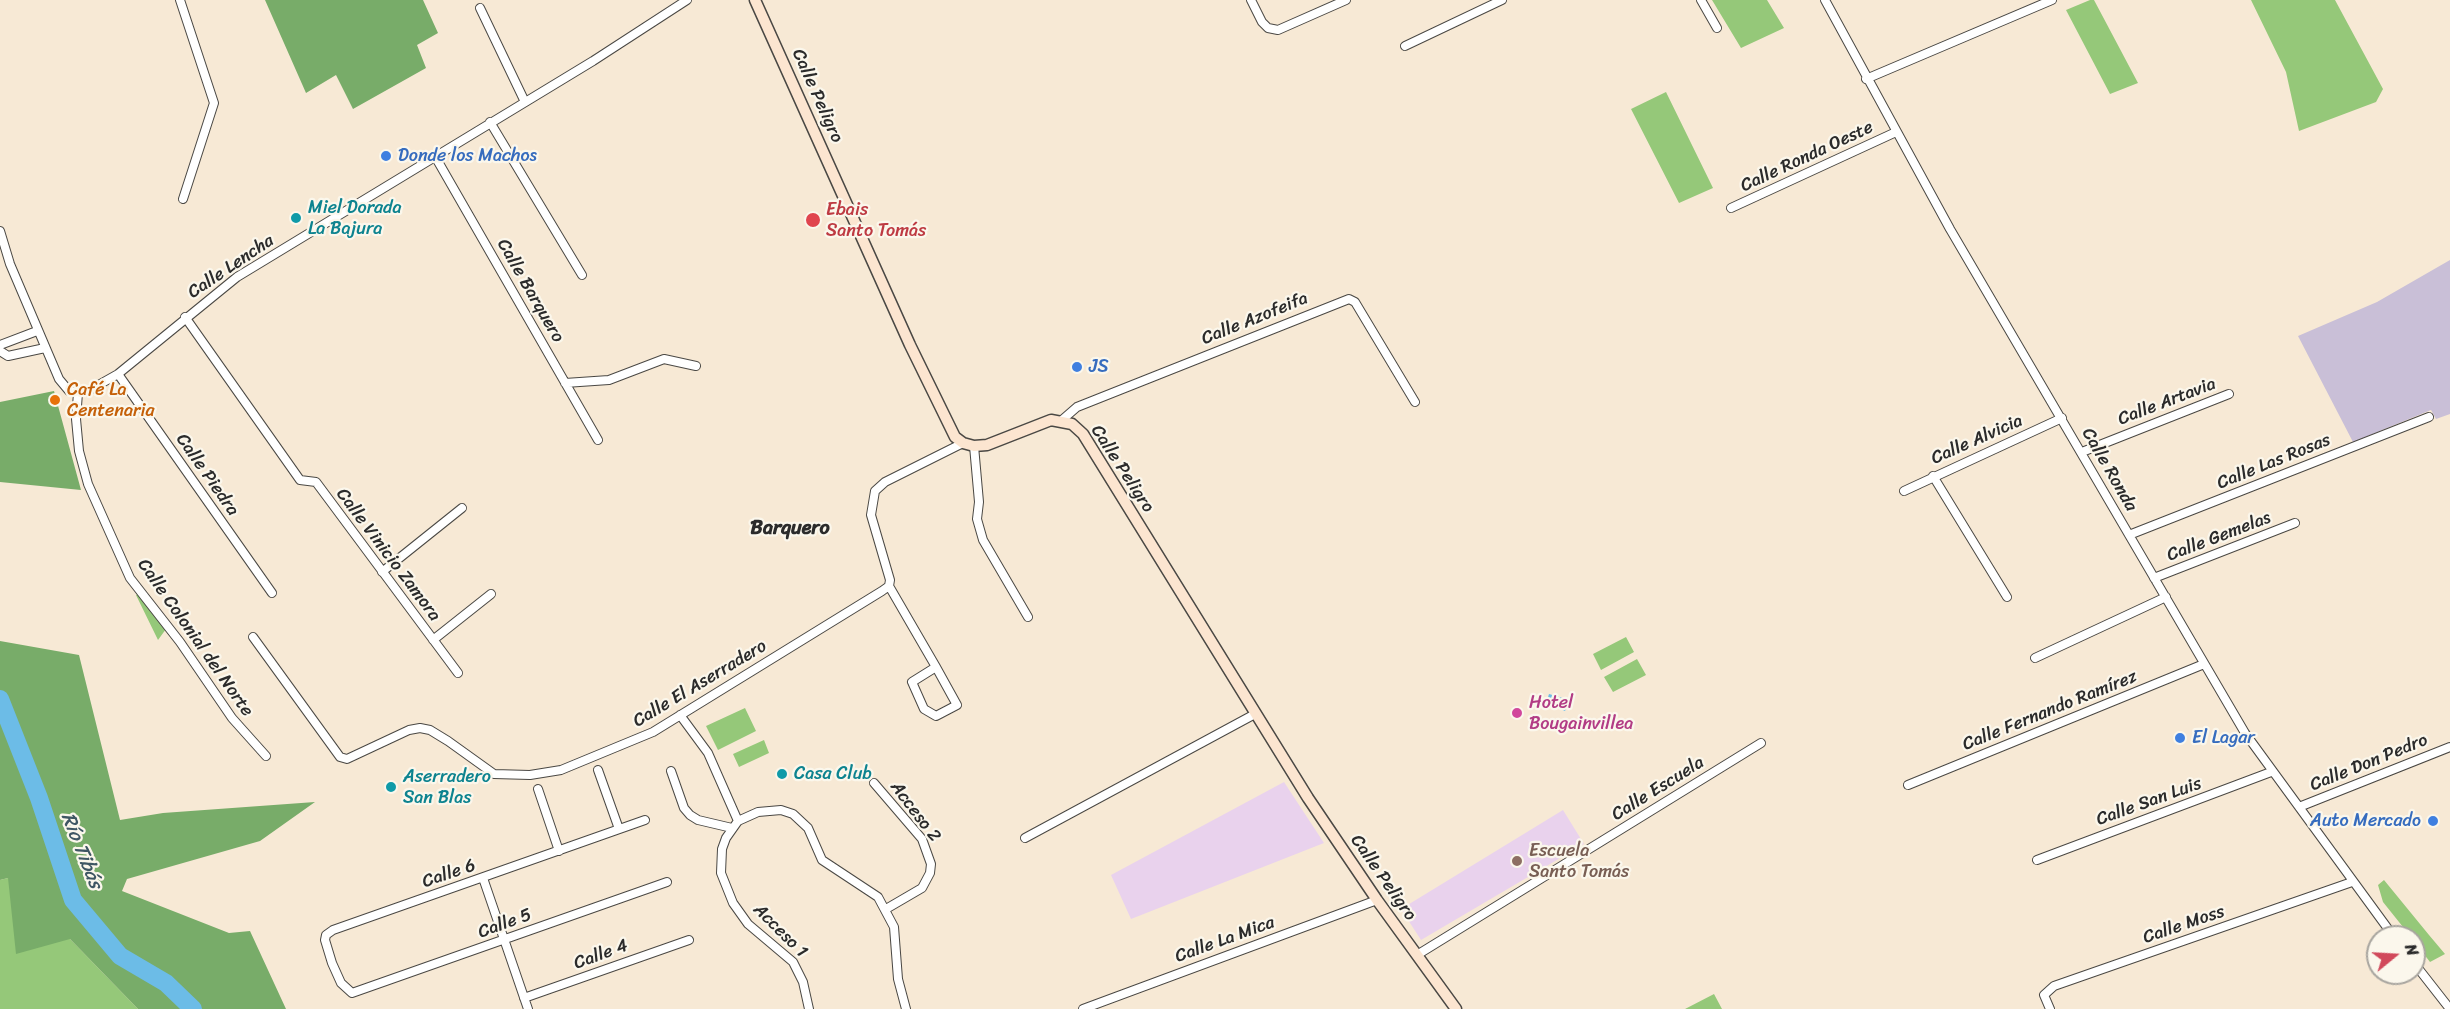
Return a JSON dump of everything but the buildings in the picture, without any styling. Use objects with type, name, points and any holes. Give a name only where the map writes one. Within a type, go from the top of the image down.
[{"type":"main road","name":"Calle Peligro","points":[[756,0],[941,412],[955,436],[968,445],[998,442],[1050,420],[1062,420],[1083,434],[1255,714],[1377,900],[1456,1009]]},
{"type":"street","points":[[180,0],[214,103],[183,199]]},
{"type":"street","name":"Calle Lencha","points":[[78,393],[101,386],[118,374],[185,317],[237,277],[436,158],[687,0]]},
{"type":"street","points":[[1251,0],[1262,22],[1268,28],[1286,28],[1346,0]]},
{"type":"street","points":[[1405,46],[1502,0]]},
{"type":"street","points":[[1701,0],[1716,28]]},
{"type":"street","name":"Calle Ronda","points":[[1825,0],[1866,79],[1950,229],[2204,664],[2271,772],[2385,925]]},
{"type":"street","points":[[1866,79],[2052,0]]},
{"type":"street","points":[[480,9],[525,102]]},
{"type":"street","points":[[490,122],[582,275]]},
{"type":"street","name":"Calle Ronda Oeste","points":[[1731,208],[1896,132]]},
{"type":"street","name":"Calle Barquero","points":[[436,158],[598,440]]},
{"type":"street","points":[[0,231],[10,264],[59,379],[69,391],[78,393]]},
{"type":"street","name":"Calle Azofeifa","points":[[1062,420],[1077,407],[1349,299],[1355,302],[1415,402]]},
{"type":"street","name":"Calle Vinicio Zamora","points":[[185,317],[300,480],[316,482],[458,674]]},
{"type":"street","points":[[0,345],[37,331]]},
{"type":"street","points":[[0,351],[8,356],[45,348]]},
{"type":"street","points":[[565,383],[597,383],[664,359],[696,366]]},
{"type":"street","name":"Calle Piedra","points":[[118,374],[272,592]]},
{"type":"street","name":"Calle Colonial del Norte","points":[[78,393],[76,419],[79,451],[88,484],[130,578],[180,642],[232,718],[266,756]]},
{"type":"street","name":"Calle Artavia","points":[[2082,452],[2229,394]]},
{"type":"street","name":"Calle Las Rosas","points":[[2129,535],[2429,417]]},
{"type":"street","name":"Calle Alvicia","points":[[1904,491],[2062,418]]},
{"type":"street","points":[[936,667],[912,682],[924,709],[936,716],[957,705],[936,667],[889,586],[889,572],[871,515],[876,491],[885,483],[968,445],[979,502],[977,519],[983,540],[1028,617]]},
{"type":"street","points":[[1933,476],[2007,597]]},
{"type":"street","points":[[382,572],[462,508]]},
{"type":"street","name":"Calle Gemelas","points":[[2154,578],[2295,523]]},
{"type":"street","name":"Calle El Aserradero","points":[[253,638],[336,755],[343,759],[409,730],[420,728],[430,730],[448,741],[494,774],[530,775],[561,770],[653,732],[889,586]]},
{"type":"street","points":[[433,640],[491,594]]},
{"type":"street","points":[[2035,658],[2166,597]]},
{"type":"street","name":"Calle Fernando Ramírez","points":[[1908,785],[2204,664]]},
{"type":"street","points":[[1025,838],[1255,714]]},
{"type":"street","points":[[680,715],[708,753],[735,825]]},
{"type":"street","name":"Calle Escuela","points":[[1417,955],[1761,743]]},
{"type":"street","name":"Calle Don Pedro","points":[[2299,807],[2450,747]]},
{"type":"street","points":[[598,770],[619,829]]},
{"type":"street","points":[[671,771],[684,808],[698,820],[735,825],[748,816],[769,810],[793,814],[808,828],[822,860],[878,897],[894,927],[898,979],[906,1009]]},
{"type":"street","name":"Calle San Luis","points":[[2037,860],[2271,772]]},
{"type":"street","name":"Acceso 2","points":[[874,783],[922,839],[930,855],[931,864],[930,873],[922,888],[886,909]]},
{"type":"street","points":[[538,789],[559,850]]},
{"type":"street","name":"Calle 6","points":[[352,993],[340,983],[332,963],[325,940],[329,933],[645,820]]},
{"type":"street","name":"Acceso 1","points":[[735,825],[722,849],[720,861],[721,873],[730,896],[748,924],[793,962],[803,982],[809,1009]]},
{"type":"street","points":[[483,878],[528,1009]]},
{"type":"street","name":"Calle 5","points":[[352,993],[667,882]]},
{"type":"street","name":"Calle Moss","points":[[2050,1009],[2044,995],[2054,986],[2352,882]]},
{"type":"street","name":"Calle La Mica","points":[[1083,1009],[1377,900]]},
{"type":"street","name":"Calle 4","points":[[524,998],[689,940]]},
{"type":"street","points":[[2426,978],[2450,1009]]},
{"type":"shaded area","points":[[2450,260],[2450,414],[2436,419],[2431,410],[2353,442],[2298,336],[2377,302]]},
{"type":"shaded area","points":[[1284,782],[1324,843],[1131,919],[1111,875]]},
{"type":"shaded area","name":"Escuela Santo Tomás","points":[[1563,810],[1584,844],[1421,940],[1401,909]]},
{"type":"green space","points":[[265,0],[423,0],[438,33],[417,45],[426,68],[353,109],[336,75],[306,93]]},
{"type":"green space","points":[[1712,0],[1767,0],[1784,28],[1741,48]]},
{"type":"green space","points":[[2094,0],[2138,83],[2110,94],[2066,10]]},
{"type":"green space","points":[[2251,0],[2335,0],[2383,89],[2376,102],[2299,131],[2286,72]]},
{"type":"green space","points":[[1666,92],[1713,188],[1679,203],[1631,109]]},
{"type":"green space","points":[[54,391],[81,490],[0,482],[0,402]]},
{"type":"green space","points":[[140,593],[166,629],[158,640],[136,595]]},
{"type":"green space","points":[[1626,637],[1634,652],[1601,670],[1593,654]]},
{"type":"green space","points":[[0,641],[79,655],[120,820],[163,813],[315,802],[260,841],[127,879],[122,891],[229,933],[250,931],[286,1009],[138,1009],[70,939],[16,954],[8,878],[0,880]]},
{"type":"green space","points":[[1637,659],[1646,675],[1613,692],[1604,677]]},
{"type":"green space","points":[[745,708],[756,731],[718,750],[706,726]]},
{"type":"green space","points":[[764,740],[769,753],[739,767],[733,754]]},
{"type":"green space","points":[[8,878],[138,1009],[0,1009],[0,880]]},
{"type":"green space","points":[[2384,880],[2421,925],[2401,925],[2383,902],[2378,885]]},
{"type":"green space","points":[[2426,931],[2445,954],[2430,962],[2426,957]]},
{"type":"green space","points":[[1714,994],[1722,1009],[1685,1009]]},
{"type":"water","points":[[1549,694],[1566,699],[1568,704],[1565,711],[1546,704]]},
{"type":"waterway","name":"Río Tibás","points":[[0,699],[39,798],[73,900],[120,956],[166,983],[193,1009]]},
{"type":"place","name":"Donde los Machos","points":[[386,156]]},
{"type":"place","name":"Miel Dorada La Bajura","points":[[296,218]]},
{"type":"place","name":"Ebais Santo Tomás","points":[[813,220]]},
{"type":"place","name":"JS","points":[[1077,367]]},
{"type":"place","name":"Café La Centenaria","points":[[55,400]]},
{"type":"place","name":"Hotel Bougainvillea","points":[[1517,713]]},
{"type":"place","name":"El Lagar","points":[[2180,738]]},
{"type":"place","name":"Casa Club","points":[[782,774]]},
{"type":"place","name":"Aserradero San Blas","points":[[391,787]]},
{"type":"place","name":"Auto Mercado","points":[[2433,821]]},
{"type":"place","name":"Escuela Santo Tomás","points":[[1517,861]]},
{"type":"district","name":"Barquero","points":[[790,529]]}]
